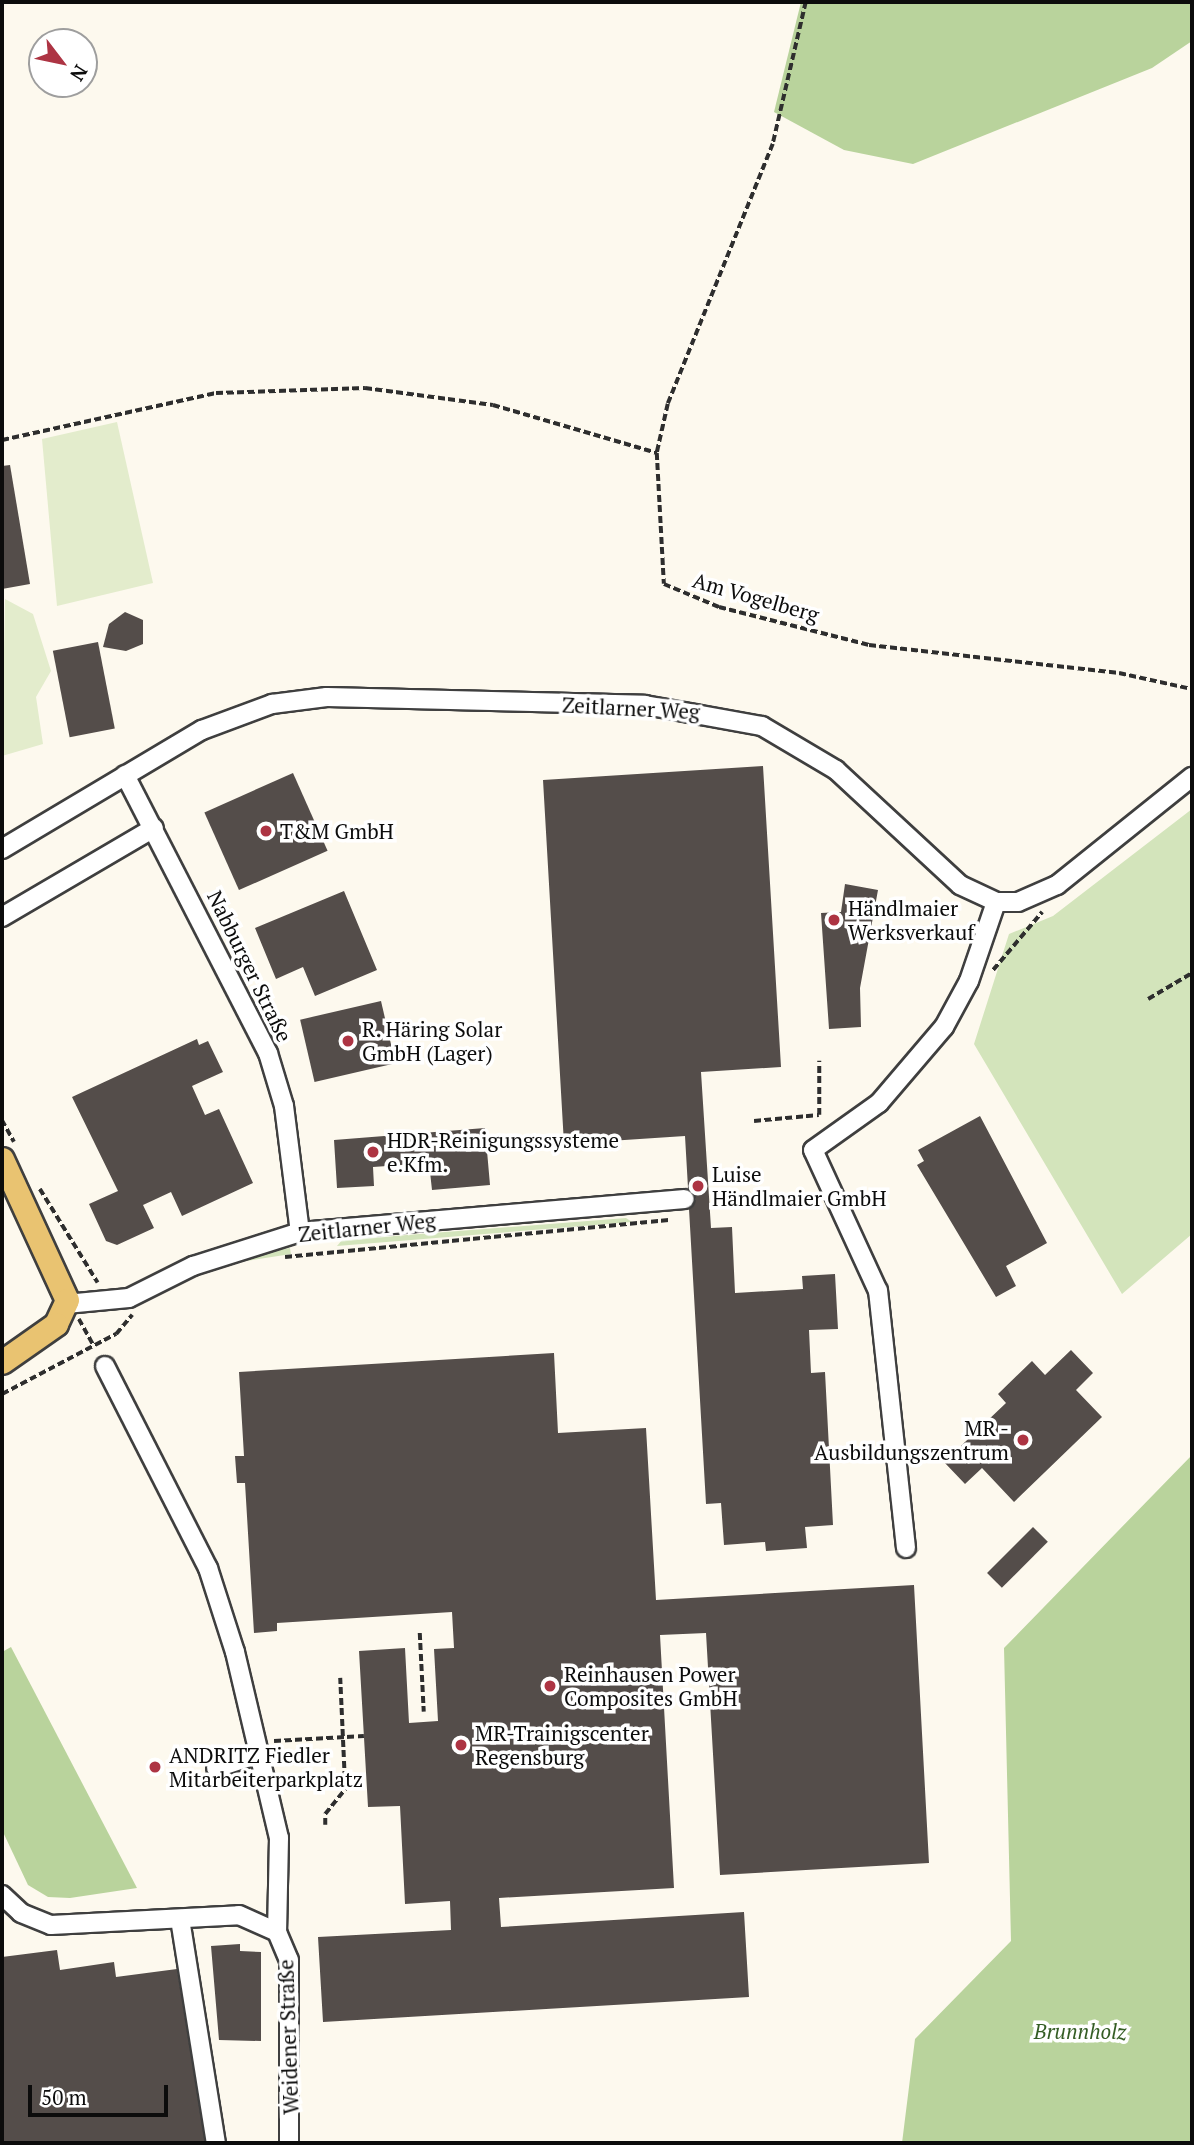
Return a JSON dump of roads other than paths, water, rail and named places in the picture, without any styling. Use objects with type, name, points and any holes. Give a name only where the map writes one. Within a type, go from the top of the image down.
[{"type":"main road","points":[[2,1362],[56,1324],[69,1305],[66,1287],[43,1238],[11,1156]]},
{"type":"street","name":"Zeitlarner Weg","points":[[2,849],[125,775],[236,714],[301,699],[690,708],[762,726],[815,755],[960,885],[996,902]]},
{"type":"street","name":"Nabburger Straße","points":[[125,775],[268,1054],[284,1106],[300,1233]]},
{"type":"street","points":[[906,1548],[893,1461],[878,1291],[813,1150],[879,1103],[944,1027],[969,981],[996,902],[1018,902],[1057,885],[1192,777]]},
{"type":"street","points":[[2,917],[154,828]]},
{"type":"street","name":"Zeitlarner Weg","points":[[69,1305],[129,1298],[193,1266],[300,1233],[685,1199]]},
{"type":"street","points":[[2,1895],[21,1913],[80,1926],[239,1915],[277,1932],[279,1838],[260,1747],[208,1567],[105,1366]]},
{"type":"street","points":[[216,1768],[260,1747]]},
{"type":"street","points":[[180,1920],[216,2143]]},
{"type":"street","name":"Weidener Straße","points":[[277,1932],[289,1960],[289,2143]]},
{"type":"place","name":"T&M GmbH","points":[[266,831]]},
{"type":"place","name":"Händlmaier Werksverkauf","points":[[834,920]]},
{"type":"place","name":"R. Häring Solar GmbH (Lager)","points":[[348,1041]]},
{"type":"place","name":"HDR-Reinigungssysteme e.Kfm.","points":[[373,1152]]},
{"type":"place","name":"Luise Händlmaier GmbH","points":[[698,1186]]},
{"type":"place","name":"MR - Ausbildungszentrum","points":[[1023,1440]]},
{"type":"place","name":"Reinhausen Power Composites GmbH","points":[[550,1686]]},
{"type":"place","name":"MR-Trainigscenter Regensburg","points":[[461,1745]]},
{"type":"place","name":"ANDRITZ Fiedler Mitarbeiterparkplatz","points":[[155,1767]]},
{"type":"park label","name":"Brunnholz","points":[[1080,2031]]}]
